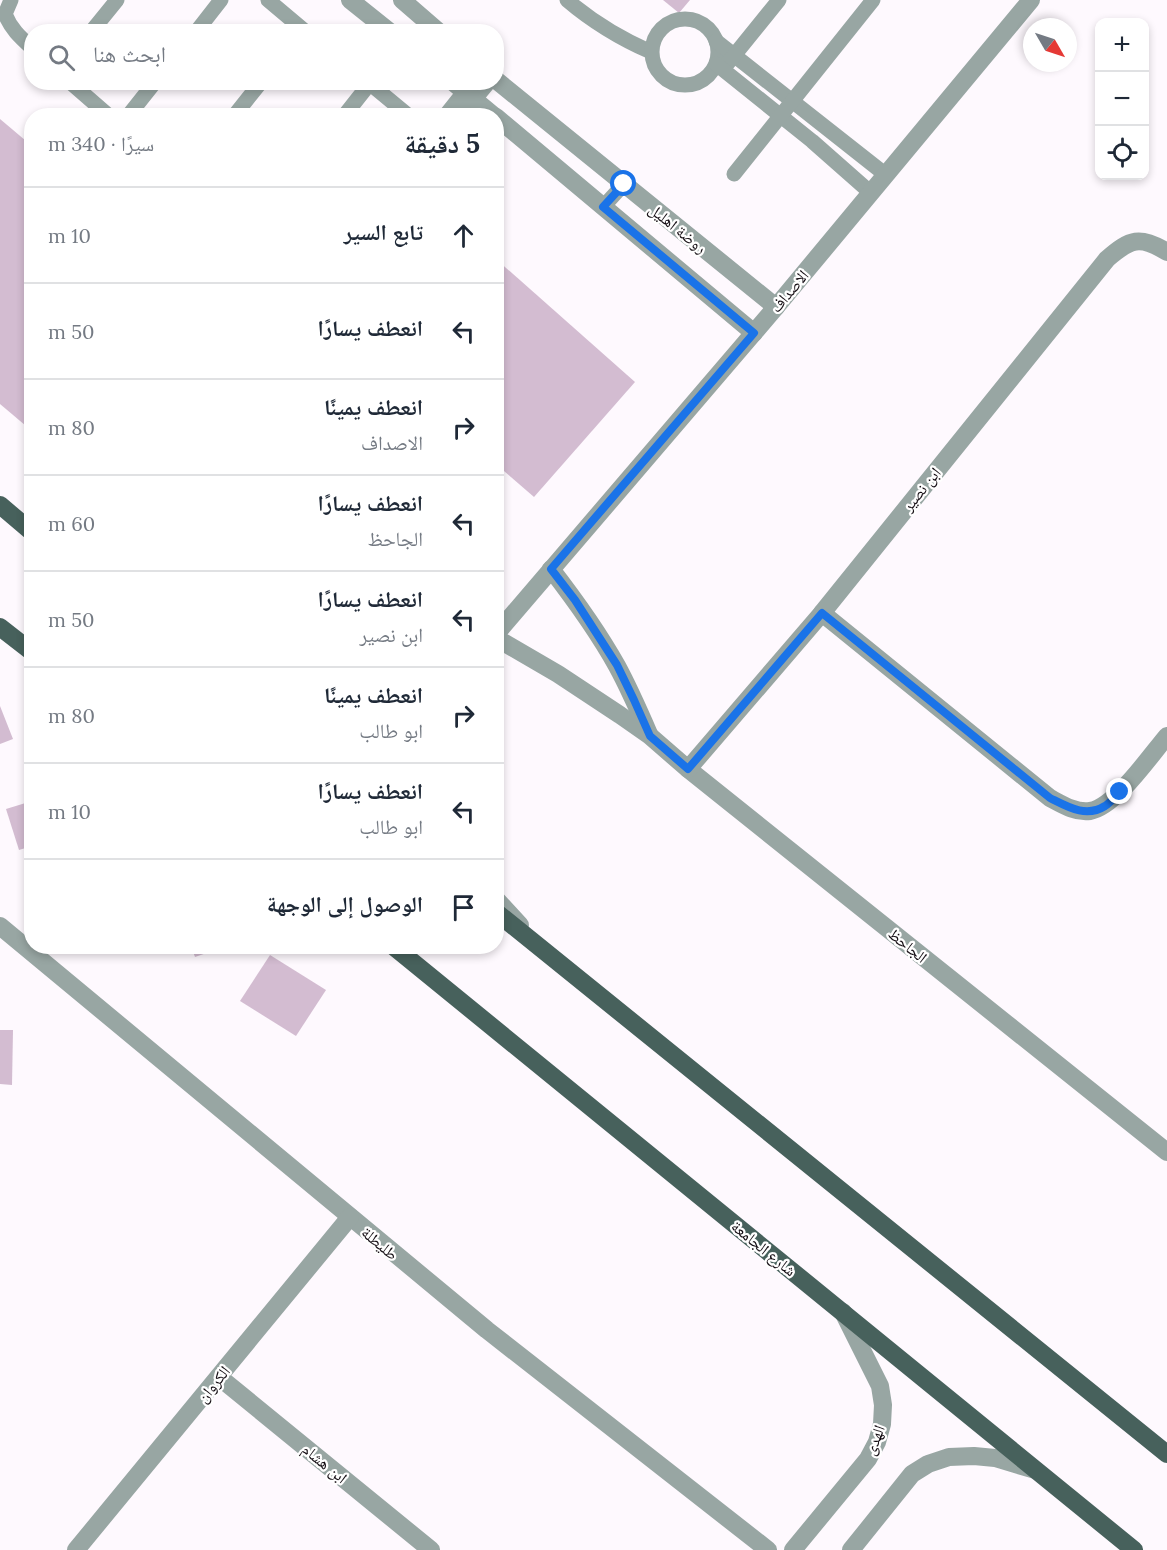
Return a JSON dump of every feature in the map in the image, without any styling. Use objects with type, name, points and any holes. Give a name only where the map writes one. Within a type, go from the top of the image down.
[{"type":"main road","points":[[0,506],[24,526]]},
{"type":"main road","points":[[0,627],[24,646]]},
{"type":"main road","points":[[504,918],[1167,1454]]},
{"type":"main road","name":"شارع الجامعة","points":[[403,954],[1134,1550]]},
{"type":"street","points":[[350,0],[380,24]]},
{"type":"street","points":[[402,0],[430,24]]},
{"type":"street","name":"الاصداف","points":[[504,626],[776,307],[1031,0]]},
{"type":"street","name":"روضة اهليل","points":[[504,86],[776,307]]},
{"type":"street","points":[[467,90],[486,108]]},
{"type":"street","points":[[504,124],[754,333]]},
{"type":"street","name":"ابن نصير","points":[[688,769],[822,613],[1107,259],[1122,246],[1136,241],[1151,242],[1167,252]]},
{"type":"street","name":"الجاحظ","points":[[551,569],[575,600],[617,665],[650,736]]},
{"type":"street","points":[[822,613],[1050,798],[1073,810],[1090,811],[1105,806],[1120,792],[1167,736]]},
{"type":"street","name":"الجاحظ","points":[[504,641],[650,736],[688,769],[1167,1152]]},
{"type":"street","points":[[504,908],[542,948]]},
{"type":"street","name":"طليطلة","points":[[0,927],[24,947]]},
{"type":"street","name":"طليطلة","points":[[33,954],[487,1330],[768,1550]]},
{"type":"street","name":"الكروان","points":[[76,1550],[350,1217]]},
{"type":"street","name":"الهدى","points":[[793,1550],[868,1459],[877,1442],[882,1424],[883,1405],[880,1386],[843,1312]]},
{"type":"street","name":"ابن هشام","points":[[219,1377],[432,1550]]},
{"type":"street","points":[[851,1550],[912,1474],[928,1464],[950,1457],[974,1456],[995,1458],[1035,1470]]},
{"type":"lane","points":[[11,0],[5,14],[9,24],[24,41]]},
{"type":"lane","points":[[98,24],[117,0]]},
{"type":"lane","points":[[202,24],[221,0]]},
{"type":"lane","points":[[268,0],[297,24]]},
{"type":"lane","points":[[567,0],[600,26],[625,41],[651,52]]},
{"type":"lane","points":[[779,0],[734,55],[719,67],[707,77],[693,84],[678,85],[664,79],[654,67],[651,52],[654,39],[662,28],[673,21],[686,19],[699,22],[710,30],[716,41],[719,67],[812,141],[871,193]]},
{"type":"lane","points":[[734,174],[873,0]]},
{"type":"lane","points":[[716,41],[886,175]]},
{"type":"lane","points":[[79,90],[100,108]]},
{"type":"lane","points":[[134,108],[148,90]]},
{"type":"lane","points":[[240,108],[255,90]]},
{"type":"lane","points":[[350,108],[364,90]]},
{"type":"lane","points":[[377,90],[399,108]]},
{"type":"lane","points":[[451,108],[465,90]]},
{"type":"lane","points":[[462,108],[466,90]]},
{"type":"lane","points":[[603,207],[624,184]]},
{"type":"building","points":[[663,0],[690,0],[679,13]]},
{"type":"building","points":[[0,119],[24,139],[24,424],[0,404]]},
{"type":"building","points":[[504,266],[635,382],[534,497],[504,471]]},
{"type":"building","points":[[0,706],[13,739],[0,744]]},
{"type":"building","points":[[24,803],[24,848],[19,850],[6,809]]},
{"type":"building","points":[[270,955],[326,990],[296,1036],[240,1001]]},
{"type":"building","points":[[0,1030],[13,1030],[12,1085],[0,1084]]},
{"type":"route","points":[[624,184],[603,207],[754,333],[551,569],[575,600],[617,665],[650,736],[688,769],[822,613],[1050,798],[1073,810],[1090,811],[1105,806],[1120,792]]}]
